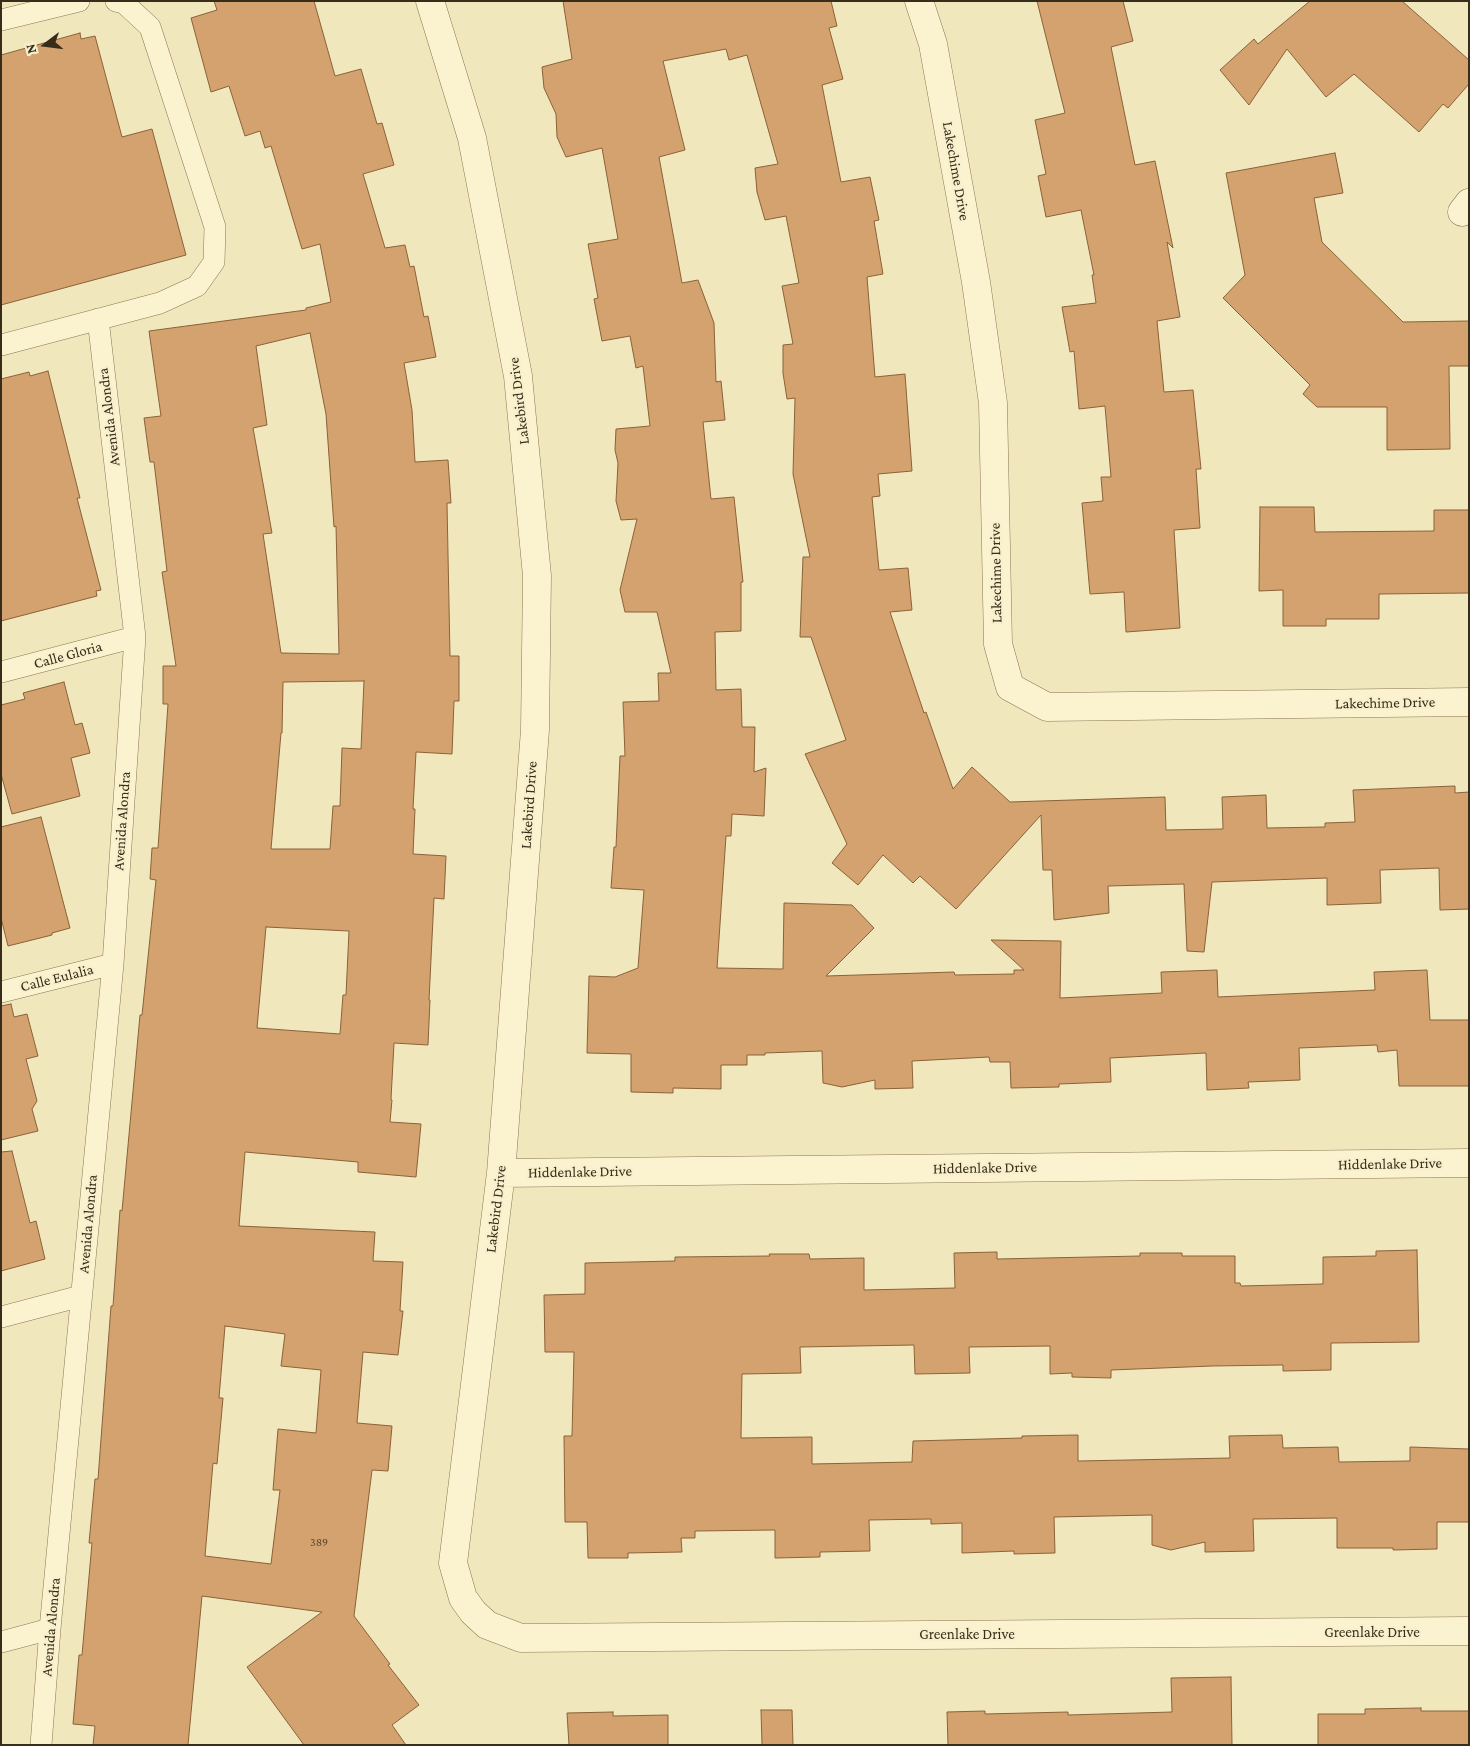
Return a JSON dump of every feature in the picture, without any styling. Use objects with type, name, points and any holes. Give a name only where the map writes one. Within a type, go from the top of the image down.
[{"type":"street","name":"Lakebird Drive","points":[[430,1],[472,138],[518,376],[537,576],[535,730],[501,1173],[453,1563],[463,1598],[473,1612]]},
{"type":"street","name":"Lakechime Drive","points":[[919,1],[933,44],[976,282],[993,403],[998,644],[1010,687],[1047,707],[1469,702]]},
{"type":"street","name":"Hiddenlake Drive","points":[[501,1173],[1469,1163]]},
{"type":"street","name":"Greenlake Drive","points":[[473,1612],[488,1625],[522,1638],[1469,1631]]},
{"type":"lane","points":[[1,20],[22,8],[79,1]]},
{"type":"lane","points":[[1,345],[160,303],[197,286],[214,262],[216,227],[150,27],[124,2],[116,1]]},
{"type":"lane","name":"Avenida Alondra","points":[[42,1745],[50,1629],[113,964],[135,637],[98,319]]},
{"type":"lane","name":"Calle Gloria","points":[[1,672],[135,637]]},
{"type":"lane","name":"Calle Eulalia","points":[[1,992],[113,964]]},
{"type":"lane","points":[[1,1317],[81,1296]]},
{"type":"lane","points":[[1,1642],[50,1629]]},
{"type":"building","points":[[214,1],[314,1],[335,76],[361,69],[377,124],[382,123],[394,165],[363,174],[385,248],[405,245],[410,267],[414,266],[424,317],[428,316],[436,357],[404,363],[412,410],[415,462],[448,460],[451,503],[447,503],[450,656],[459,656],[459,701],[454,701],[452,754],[416,752],[413,809],[415,809],[413,854],[446,856],[444,899],[434,898],[428,1045],[394,1043],[391,1099],[390,1122],[421,1124],[416,1177],[358,1172],[358,1162],[245,1152],[239,1226],[375,1232],[373,1261],[403,1262],[400,1311],[403,1311],[398,1355],[363,1352],[357,1423],[392,1426],[388,1471],[372,1470],[354,1616],[419,1705],[392,1725],[406,1745],[304,1745],[247,1667],[322,1612],[202,1596],[188,1745],[93,1745],[95,1726],[73,1724],[79,1655],[82,1655],[92,1543],[89,1543],[95,1479],[98,1479],[120,1210],[122,1211],[140,1015],[142,1015],[156,880],[150,879],[152,848],[158,848],[168,704],[163,704],[163,666],[176,666],[162,572],[167,571],[154,462],[150,462],[144,418],[161,416],[149,331],[306,310],[306,308],[331,302],[320,244],[302,249],[271,146],[265,148],[260,131],[245,136],[229,86],[211,92],[191,18],[217,10]],"holes":[[[310,333],[326,414],[334,527],[336,526],[339,654],[281,653],[263,534],[272,533],[253,428],[267,425],[256,346]],[[364,681],[361,749],[342,748],[340,806],[333,806],[330,849],[271,849],[282,733],[283,682]],[[266,927],[349,931],[346,995],[343,995],[340,1034],[257,1028]],[[225,1326],[285,1334],[281,1366],[321,1370],[316,1433],[278,1429],[273,1490],[280,1490],[271,1564],[205,1556],[213,1463],[217,1464],[223,1398],[219,1398]]]},
{"type":"building","points":[[563,1],[831,1],[837,26],[829,28],[843,79],[822,85],[841,182],[870,177],[879,220],[874,221],[883,274],[867,277],[875,377],[905,374],[912,471],[878,474],[880,496],[872,497],[879,570],[908,568],[912,610],[890,612],[924,713],[926,712],[953,789],[972,767],[1010,802],[1165,797],[1166,830],[1223,829],[1222,797],[1266,795],[1267,828],[1325,827],[1325,823],[1355,822],[1353,790],[1455,786],[1455,793],[1469,792],[1469,909],[1440,910],[1439,868],[1380,870],[1381,903],[1327,905],[1327,878],[1212,882],[1204,952],[1187,951],[1184,884],[1108,886],[1109,913],[1054,920],[1052,870],[1043,870],[1041,815],[956,909],[920,876],[913,883],[883,855],[858,885],[832,863],[847,844],[805,754],[846,740],[811,637],[800,637],[803,557],[810,557],[793,474],[795,398],[787,399],[783,373],[783,345],[793,344],[782,286],[799,283],[786,216],[765,220],[757,192],[755,168],[778,164],[747,55],[729,60],[726,49],[663,61],[685,150],[659,157],[682,283],[698,280],[714,323],[716,382],[721,381],[725,420],[703,422],[711,499],[734,497],[743,582],[741,582],[741,631],[715,632],[716,690],[741,689],[742,727],[755,727],[754,772],[766,768],[764,816],[732,814],[731,836],[726,836],[717,968],[783,969],[784,903],[852,905],[874,928],[826,976],[954,972],[955,975],[1014,974],[1014,970],[1024,970],[991,940],[1061,941],[1060,998],[1162,993],[1161,972],[1217,970],[1218,997],[1375,990],[1374,972],[1427,970],[1430,1020],[1469,1020],[1469,1086],[1399,1086],[1397,1050],[1378,1052],[1377,1045],[1299,1048],[1300,1080],[1248,1082],[1249,1088],[1207,1090],[1206,1053],[1110,1058],[1111,1082],[1059,1084],[1059,1087],[1011,1088],[1010,1062],[990,1062],[989,1057],[912,1061],[913,1088],[875,1089],[875,1080],[842,1087],[823,1083],[822,1051],[765,1053],[765,1055],[747,1055],[747,1065],[721,1065],[721,1089],[673,1088],[673,1093],[631,1092],[631,1054],[587,1053],[589,976],[615,977],[638,968],[644,890],[611,888],[614,847],[616,847],[620,756],[625,756],[623,702],[659,701],[658,673],[671,673],[657,612],[625,612],[620,590],[637,519],[621,520],[616,501],[618,463],[615,450],[616,429],[650,426],[643,366],[636,368],[630,336],[602,341],[594,299],[598,298],[588,244],[618,239],[602,148],[566,157],[557,137],[556,114],[544,88],[542,67],[572,59]]},
{"type":"building","points":[[1037,1],[1123,1],[1133,41],[1111,47],[1135,165],[1155,161],[1173,248],[1167,242],[1180,317],[1157,321],[1164,392],[1193,390],[1201,469],[1196,469],[1200,528],[1174,530],[1180,628],[1126,632],[1124,592],[1090,594],[1082,503],[1103,501],[1101,477],[1111,477],[1105,406],[1079,409],[1074,351],[1070,352],[1062,307],[1096,303],[1092,275],[1094,275],[1081,210],[1046,217],[1038,176],[1046,174],[1035,120],[1065,113]]},
{"type":"building","points":[[1310,1],[1402,1],[1469,60],[1469,84],[1448,108],[1443,104],[1419,132],[1354,74],[1326,97],[1287,49],[1249,105],[1220,70],[1254,39],[1258,44]]},
{"type":"building","points":[[80,33],[81,39],[95,36],[122,137],[152,129],[186,255],[1,305],[1,55]]},
{"type":"building","points":[[1335,153],[1343,193],[1314,198],[1322,242],[1403,322],[1469,321],[1469,366],[1449,366],[1450,449],[1387,450],[1387,407],[1317,407],[1303,394],[1310,385],[1223,298],[1245,275],[1226,173]]},
{"type":"building","points":[[48,371],[80,498],[77,498],[101,590],[96,591],[97,596],[1,621],[1,379],[29,372],[30,376]]},
{"type":"building","points":[[1260,507],[1314,507],[1315,532],[1434,531],[1434,510],[1469,510],[1469,593],[1379,594],[1379,619],[1326,619],[1326,626],[1283,626],[1283,590],[1259,591]]},
{"type":"building","points":[[64,682],[75,725],[82,723],[90,753],[71,758],[80,796],[12,814],[1,774],[1,705],[25,699],[23,693]]},
{"type":"building","points":[[41,817],[70,928],[52,933],[52,935],[8,946],[1,918],[1,827]]},
{"type":"building","points":[[11,1004],[14,1017],[27,1014],[38,1056],[26,1059],[37,1101],[32,1109],[38,1131],[1,1140],[1,1006]]},
{"type":"building","points":[[12,1151],[30,1223],[36,1221],[45,1259],[1,1271],[1,1152]]},
{"type":"building","points":[[1417,1250],[1419,1342],[1331,1343],[1331,1370],[1283,1371],[1283,1365],[1212,1366],[1111,1370],[1111,1378],[1072,1377],[1072,1373],[1050,1374],[1050,1346],[969,1347],[970,1373],[915,1374],[914,1345],[800,1347],[801,1373],[742,1374],[741,1438],[812,1437],[812,1464],[912,1462],[913,1441],[1022,1438],[1022,1436],[1078,1435],[1078,1461],[1230,1458],[1229,1436],[1282,1435],[1283,1448],[1338,1447],[1339,1462],[1410,1461],[1410,1447],[1469,1449],[1469,1522],[1437,1522],[1437,1549],[1337,1548],[1337,1518],[1253,1519],[1254,1551],[1205,1552],[1205,1542],[1171,1550],[1152,1545],[1152,1515],[1054,1517],[1055,1553],[1014,1554],[1014,1551],[962,1553],[962,1523],[931,1524],[931,1519],[869,1520],[870,1551],[820,1552],[820,1557],[775,1558],[775,1530],[695,1531],[695,1538],[681,1538],[682,1552],[628,1553],[628,1558],[588,1558],[587,1522],[565,1522],[564,1436],[572,1436],[574,1352],[545,1352],[544,1295],[585,1294],[585,1263],[675,1261],[675,1257],[770,1256],[769,1254],[809,1254],[810,1259],[864,1258],[864,1290],[955,1288],[954,1253],[997,1252],[997,1259],[1140,1256],[1140,1253],[1182,1253],[1182,1256],[1235,1256],[1235,1283],[1240,1283],[1241,1286],[1323,1284],[1323,1257],[1376,1256],[1376,1251]]},
{"type":"building","points":[[1231,1677],[1232,1745],[948,1745],[947,1712],[985,1711],[985,1714],[1068,1712],[1068,1715],[1172,1712],[1171,1678]]},
{"type":"building","points":[[1421,1708],[1421,1711],[1469,1711],[1469,1745],[1318,1745],[1318,1714],[1365,1714],[1365,1709]]},
{"type":"building","points":[[761,1710],[792,1710],[793,1745],[762,1745]]},
{"type":"building","points":[[613,1712],[613,1716],[668,1715],[668,1745],[569,1745],[567,1713]]}]
